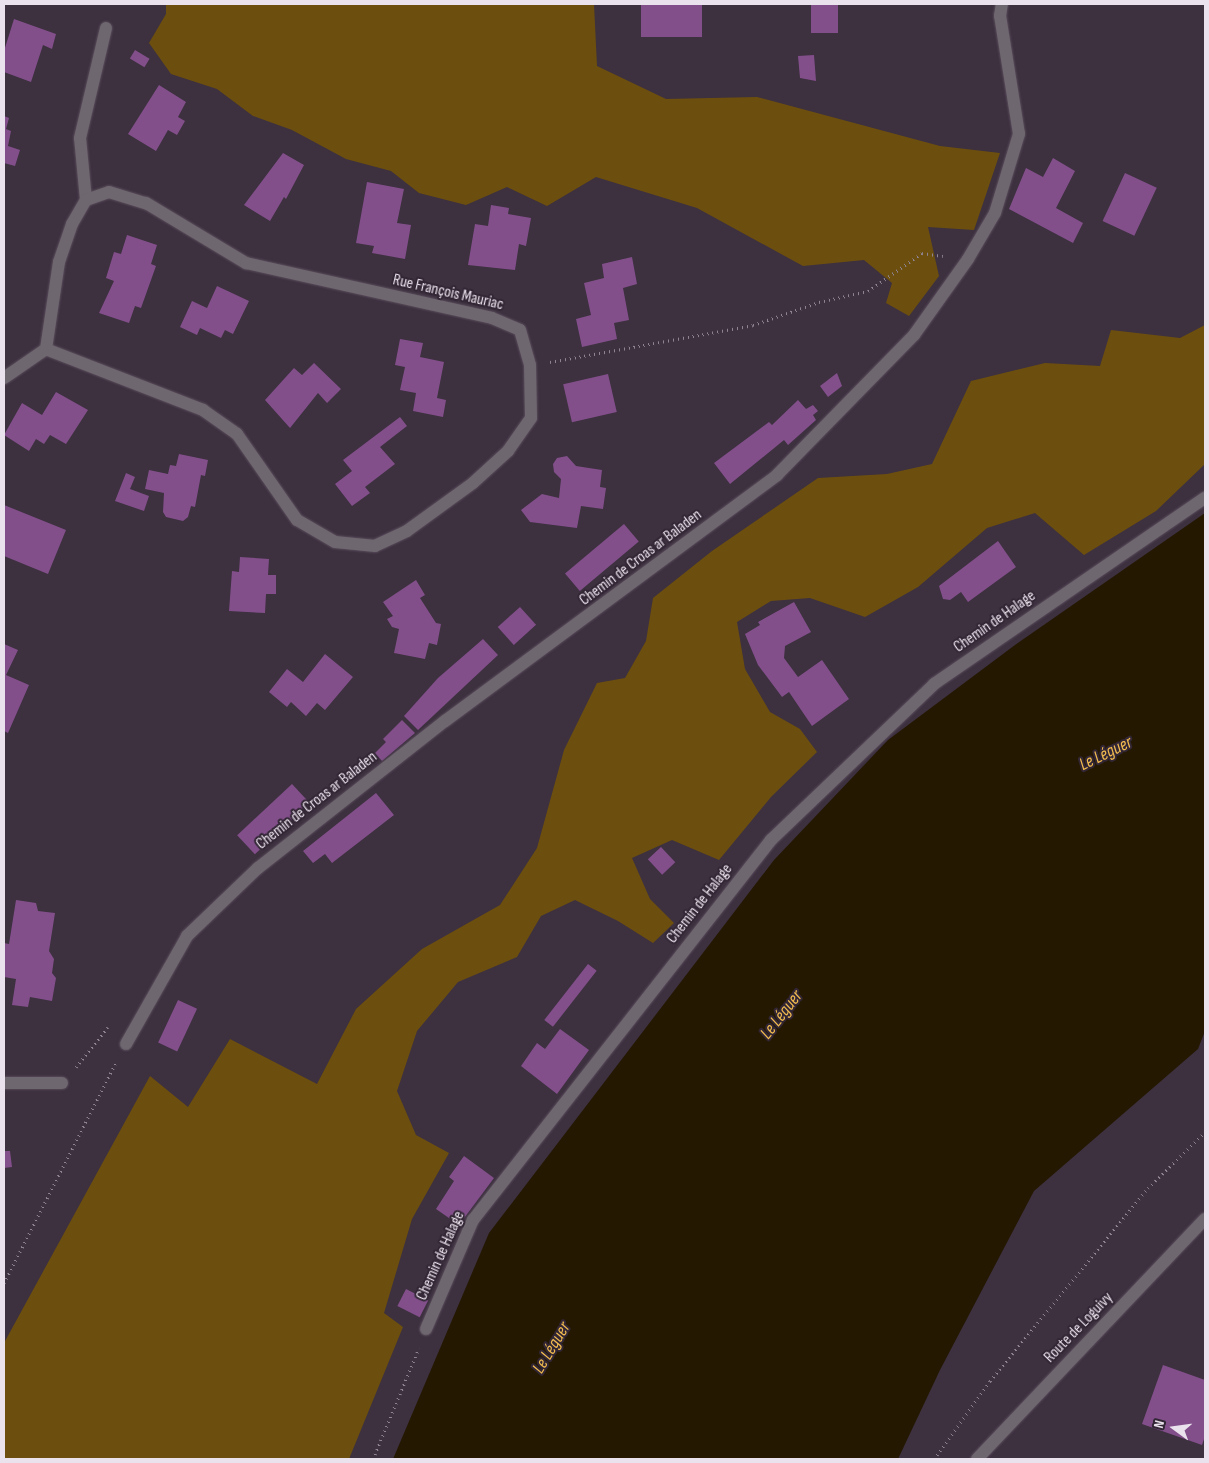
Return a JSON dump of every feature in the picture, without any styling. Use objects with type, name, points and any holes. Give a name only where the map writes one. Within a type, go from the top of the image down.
[{"type":"street","name":"Chemin de Croas ar Baladen","points":[[126,1044],[187,936],[258,868],[445,721],[777,475],[914,334],[968,259],[995,213],[1019,134],[1000,16],[1002,4]]},
{"type":"street","points":[[4,378],[46,349],[59,262],[72,224],[86,200],[80,138],[106,28]]},
{"type":"street","name":"Rue François Mauriac","points":[[46,349],[202,410],[237,434],[297,520],[335,542],[375,546],[407,532],[473,484],[508,451],[531,418],[530,365],[520,330],[492,318],[246,263],[146,203],[109,192],[86,200]]},
{"type":"street","name":"Chemin de Halage","points":[[426,1329],[473,1220],[771,840],[934,684],[1205,498]]},
{"type":"street","points":[[4,1083],[62,1083]]},
{"type":"street","name":"Route de Loguivy","points":[[977,1459],[1205,1219]]},
{"type":"path","points":[[530,365],[753,326],[819,302],[868,291],[922,253]]},
{"type":"path","points":[[4,1283],[126,1044]]},
{"type":"path","points":[[934,1459],[990,1381],[1148,1188],[1205,1132]]},
{"type":"path","points":[[373,1459],[426,1329]]},
{"type":"shaded area","points":[[166,4],[594,4],[597,66],[666,99],[757,97],[940,146],[1000,153],[974,230],[928,227],[939,276],[909,316],[886,303],[892,283],[864,260],[803,266],[697,208],[596,177],[547,206],[507,187],[466,205],[419,193],[391,171],[346,159],[292,130],[253,116],[217,89],[171,74],[149,43],[166,14]]},
{"type":"shaded area","points":[[1205,325],[1205,464],[1156,511],[1084,555],[1035,513],[987,528],[918,587],[865,617],[810,598],[771,601],[737,622],[745,669],[770,712],[800,729],[817,752],[771,797],[719,860],[672,840],[632,858],[650,899],[674,923],[653,943],[618,921],[575,900],[541,916],[517,957],[458,982],[417,1031],[397,1091],[416,1135],[449,1153],[412,1219],[384,1313],[403,1327],[349,1459],[4,1459],[4,1343],[150,1076],[188,1107],[230,1039],[317,1084],[356,1009],[422,949],[500,905],[537,848],[564,750],[597,683],[625,678],[646,641],[653,598],[712,551],[818,478],[887,474],[932,464],[971,381],[1045,363],[1100,366],[1111,330],[1180,338]]},
{"type":"water","name":"Le Léguer","points":[[1205,513],[1205,1031],[1198,1049],[1034,1191],[940,1370],[898,1459],[393,1459],[489,1233],[774,860],[888,740],[1015,645]]},
{"type":"building","points":[[641,4],[702,4],[702,37],[641,37]]},
{"type":"building","points":[[811,4],[838,4],[838,33],[811,33]]},
{"type":"building","points":[[14,19],[56,34],[52,49],[43,45],[31,82],[4,72],[4,51]]},
{"type":"building","points":[[135,50],[150,59],[144,67],[130,59]]},
{"type":"building","points":[[814,55],[816,81],[800,78],[798,56]]},
{"type":"building","points":[[159,85],[186,102],[178,117],[185,121],[177,135],[168,130],[156,151],[128,134]]},
{"type":"building","points":[[4,116],[9,118],[6,129],[11,131],[8,146],[20,150],[15,166],[4,163]]},
{"type":"building","points":[[283,153],[304,165],[286,199],[284,197],[270,221],[244,205]]},
{"type":"building","points":[[1053,158],[1075,171],[1056,208],[1083,223],[1073,243],[1009,209],[1026,168],[1043,177]]},
{"type":"building","points":[[1125,173],[1157,188],[1134,236],[1103,221]]},
{"type":"building","points":[[367,182],[404,189],[397,223],[411,225],[405,259],[372,253],[374,246],[356,243]]},
{"type":"building","points":[[491,205],[509,208],[508,214],[531,218],[526,246],[519,244],[515,270],[468,265],[475,224],[488,226]]},
{"type":"building","points":[[127,235],[157,245],[151,264],[156,266],[141,308],[135,306],[129,323],[99,313],[114,281],[106,278],[114,252],[121,254]]},
{"type":"building","points":[[632,257],[637,284],[623,288],[629,320],[614,323],[617,339],[582,347],[576,319],[591,315],[584,283],[604,278],[602,264]]},
{"type":"building","points":[[217,286],[249,301],[233,334],[225,330],[221,338],[200,328],[197,335],[180,327],[192,301],[207,308]]},
{"type":"building","points":[[400,339],[423,343],[420,357],[444,362],[437,398],[446,400],[443,417],[413,411],[416,393],[400,390],[405,367],[395,365]]},
{"type":"building","points":[[314,363],[341,389],[327,403],[318,393],[290,428],[265,400],[294,368],[302,375]]},
{"type":"building","points":[[837,373],[842,386],[828,397],[820,386]]},
{"type":"building","points":[[608,374],[617,412],[572,422],[563,384]]},
{"type":"building","points":[[56,392],[88,410],[66,444],[50,435],[44,444],[36,439],[29,451],[4,435],[22,403],[42,415]]},
{"type":"building","points":[[798,400],[806,409],[813,405],[818,411],[813,415],[816,420],[788,445],[784,440],[730,484],[714,463],[769,422],[772,425]]},
{"type":"building","points":[[400,417],[407,426],[380,447],[395,464],[365,487],[370,493],[352,506],[335,484],[352,471],[343,460]]},
{"type":"building","points":[[179,454],[208,460],[205,476],[201,475],[195,507],[191,506],[188,517],[183,521],[166,517],[163,512],[164,493],[145,489],[149,470],[168,474],[170,465],[176,466]]},
{"type":"building","points":[[567,456],[576,466],[602,470],[600,487],[606,488],[603,509],[581,506],[577,528],[530,522],[521,510],[542,494],[559,498],[561,479],[554,472],[553,464],[557,458]]},
{"type":"building","points":[[126,473],[135,477],[130,489],[149,496],[144,511],[115,501]]},
{"type":"building","points":[[4,505],[66,530],[48,574],[4,556]]},
{"type":"building","points":[[624,524],[639,542],[580,591],[565,573]]},
{"type":"building","points":[[998,541],[1016,567],[968,602],[961,592],[950,600],[943,599],[939,586]]},
{"type":"building","points":[[240,557],[269,559],[268,575],[276,575],[276,594],[266,594],[265,613],[229,611],[232,571],[239,572]]},
{"type":"building","points":[[416,580],[425,595],[420,598],[436,623],[441,624],[437,645],[429,643],[425,659],[394,653],[399,629],[392,627],[387,619],[393,616],[383,602]]},
{"type":"building","points":[[794,602],[811,632],[785,646],[784,658],[798,677],[822,660],[849,699],[812,726],[789,692],[782,697],[758,665],[745,634],[760,625],[758,622]]},
{"type":"building","points":[[520,607],[536,625],[514,645],[498,627]]},
{"type":"building","points":[[483,639],[498,655],[418,730],[404,716],[438,678]]},
{"type":"building","points":[[4,644],[18,650],[6,675],[29,685],[8,733],[4,731]]},
{"type":"building","points":[[325,654],[353,677],[325,710],[317,703],[306,716],[291,702],[287,707],[269,692],[287,669],[303,682]]},
{"type":"building","points":[[402,720],[415,733],[382,761],[375,753],[386,742],[383,739]]},
{"type":"building","points":[[292,784],[310,803],[255,854],[237,835]]},
{"type":"building","points":[[376,793],[394,815],[332,863],[325,854],[313,863],[303,851]]},
{"type":"building","points":[[661,847],[675,862],[662,875],[648,859]]},
{"type":"building","points":[[16,900],[36,903],[38,911],[55,913],[49,951],[54,959],[52,973],[56,978],[52,1001],[30,997],[28,1007],[12,1005],[16,979],[4,977],[4,943],[9,944]]},
{"type":"building","points":[[588,964],[597,971],[553,1027],[544,1020]]},
{"type":"building","points":[[178,1000],[197,1009],[177,1051],[158,1043]]},
{"type":"building","points":[[560,1029],[589,1050],[557,1094],[521,1066],[537,1043],[545,1049]]},
{"type":"building","points":[[4,1151],[10,1151],[12,1167],[4,1168]]},
{"type":"building","points":[[464,1156],[494,1178],[459,1225],[436,1209],[454,1181],[449,1177]]},
{"type":"building","points":[[406,1289],[428,1300],[420,1317],[397,1306]]},
{"type":"building","points":[[1163,1365],[1205,1380],[1205,1436],[1202,1445],[1142,1424]]}]
